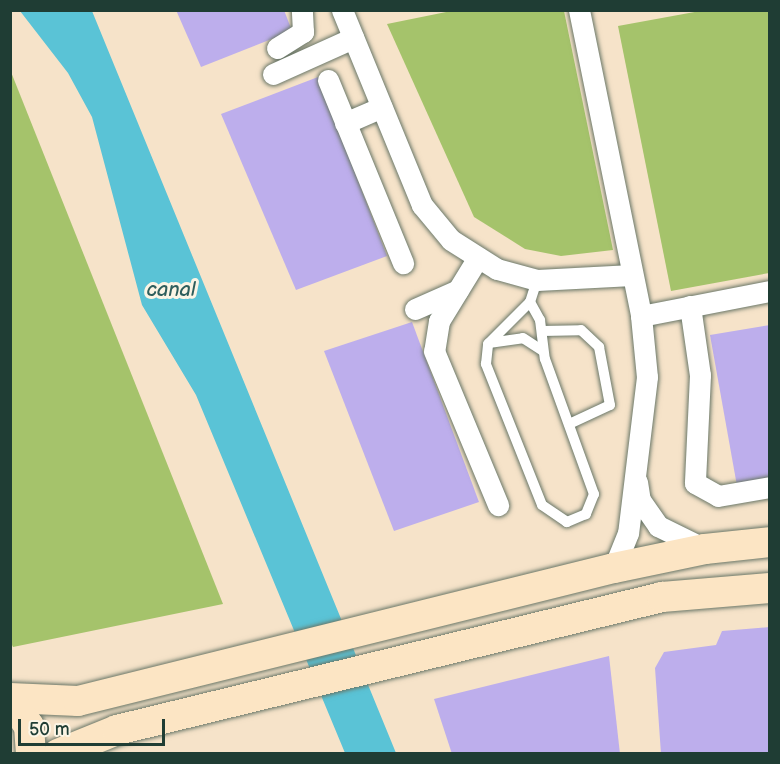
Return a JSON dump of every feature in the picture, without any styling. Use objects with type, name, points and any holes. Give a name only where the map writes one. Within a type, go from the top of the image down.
[{"type":"main road","points":[[10,698],[78,701],[614,568],[705,549],[770,542]]},
{"type":"main road","points":[[58,753],[117,730],[506,638],[662,597],[770,588]]},
{"type":"main road","points":[[10,698],[29,726],[31,753]]},
{"type":"main road","points":[[96,753],[117,730]]},
{"type":"street","points":[[277,48],[303,32],[302,10]]},
{"type":"street","points":[[342,10],[422,205],[451,240],[477,260],[537,280],[632,274]]},
{"type":"street","points":[[579,10],[640,316],[647,408],[628,533],[614,568]]},
{"type":"street","points":[[273,74],[353,38]]},
{"type":"street","points":[[328,80],[403,263]]},
{"type":"street","points":[[345,123],[382,107]]},
{"type":"street","points":[[477,260],[435,331],[434,351],[498,505]]},
{"type":"street","points":[[415,309],[458,291]]},
{"type":"street","points":[[640,316],[770,291]]},
{"type":"street","points":[[690,306],[700,375],[695,483],[718,495],[770,487]]},
{"type":"street","points":[[637,469],[648,514],[658,526],[705,549]]},
{"type":"lane","points":[[530,302],[542,331],[543,351],[594,494],[586,514],[567,522],[542,505],[486,364],[488,344],[530,302],[537,280]]},
{"type":"lane","points":[[542,331],[580,330],[599,347],[610,405],[569,424]]},
{"type":"lane","points":[[488,344],[511,336],[543,351]]},
{"type":"green space","points":[[456,10],[564,11],[613,250],[561,256],[525,249],[474,217],[387,24]]},
{"type":"green space","points":[[700,11],[769,11],[769,273],[671,291],[618,26]]},
{"type":"green space","points":[[11,72],[223,604],[13,647],[10,641]]},
{"type":"water","name":"canal","points":[[20,11],[92,11],[396,753],[345,753],[196,395],[142,305],[92,117],[68,73]]},
{"type":"building","points":[[176,10],[284,10],[292,31],[201,67]]},
{"type":"building","points":[[318,77],[387,256],[296,290],[221,114]]},
{"type":"building","points":[[412,322],[479,502],[394,531],[324,351]]},
{"type":"building","points":[[770,325],[770,481],[737,486],[710,335]]},
{"type":"building","points":[[770,627],[770,754],[661,754],[655,668],[664,652],[716,645],[722,631]]},
{"type":"building","points":[[609,656],[620,754],[452,754],[434,699]]}]
